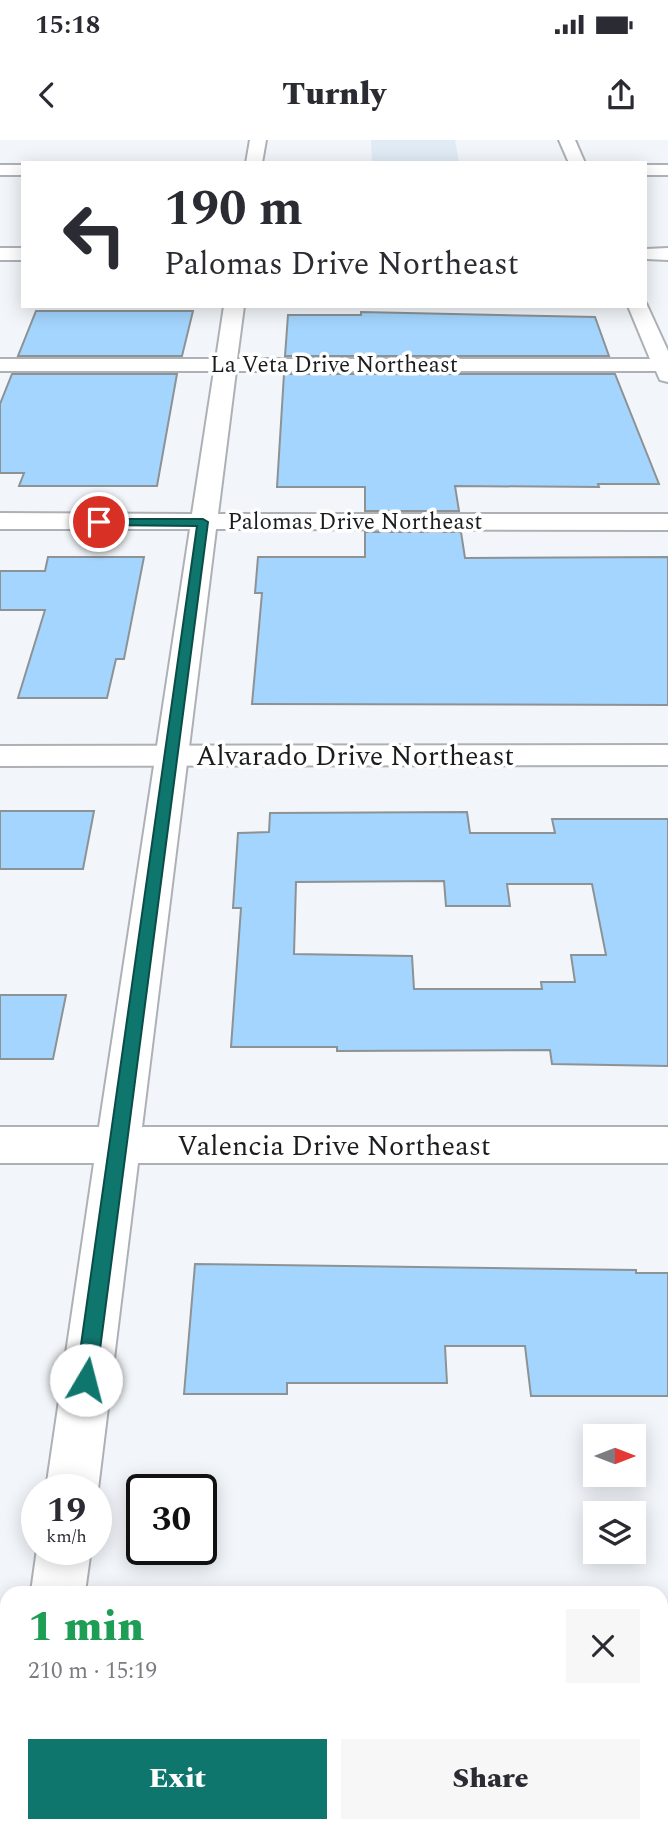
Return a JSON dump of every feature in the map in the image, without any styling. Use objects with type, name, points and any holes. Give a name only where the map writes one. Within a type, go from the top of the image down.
[{"type":"street","points":[[254,161],[258,140]]},
{"type":"street","points":[[567,140],[576,161]]},
{"type":"street","points":[[0,170],[21,170]]},
{"type":"street","points":[[647,170],[668,170]]},
{"type":"street","points":[[0,254],[21,254]]},
{"type":"street","points":[[647,254],[668,254]]},
{"type":"street","points":[[74,1474],[170,757],[234,308]]},
{"type":"street","points":[[639,308],[667,369]]},
{"type":"street","name":"La Veta Drive Northeast","points":[[0,365],[667,369]]},
{"type":"street","name":"Palomas Drive Northeast","points":[[0,522],[668,522]]},
{"type":"street","name":"Alvarado Drive Northeast","points":[[0,756],[668,755]]},
{"type":"street","name":"Valencia Drive Northeast","points":[[0,1145],[668,1145]]},
{"type":"street","points":[[59,1586],[62,1565]]},
{"type":"shaded area","points":[[371,140],[455,140],[459,161],[372,161]]},
{"type":"building","points":[[36,311],[193,311],[182,356],[18,356]]},
{"type":"building","points":[[361,312],[595,317],[609,356],[285,356],[288,315],[361,315]]},
{"type":"building","points":[[12,374],[177,374],[157,486],[19,486],[24,473],[0,473],[0,404]]},
{"type":"building","points":[[284,374],[615,374],[659,484],[598,484],[599,487],[455,486],[459,511],[365,511],[365,487],[277,487]]},
{"type":"building","points":[[365,532],[461,532],[465,558],[668,557],[668,705],[252,704],[262,593],[255,593],[258,557],[365,557]]},
{"type":"building","points":[[48,557],[144,557],[124,659],[116,659],[107,698],[18,698],[45,610],[0,610],[0,571],[45,571]]},
{"type":"building","points":[[0,811],[94,811],[83,869],[0,869]]},
{"type":"building","points":[[467,812],[470,833],[555,833],[552,819],[668,819],[668,1066],[552,1064],[550,1050],[337,1051],[337,1047],[231,1047],[241,908],[233,908],[238,833],[269,832],[270,813]],"holes":[[[444,881],[446,906],[510,906],[507,884],[592,884],[606,955],[571,955],[575,982],[541,982],[542,989],[414,989],[412,956],[294,954],[296,882]]]},
{"type":"building","points":[[0,995],[66,995],[53,1059],[0,1059]]},
{"type":"building","points":[[195,1264],[636,1270],[636,1273],[668,1273],[668,1396],[531,1396],[525,1346],[445,1346],[447,1383],[287,1383],[287,1394],[184,1394]]},
{"type":"route","points":[[86,1380],[203,522],[99,522]]}]
